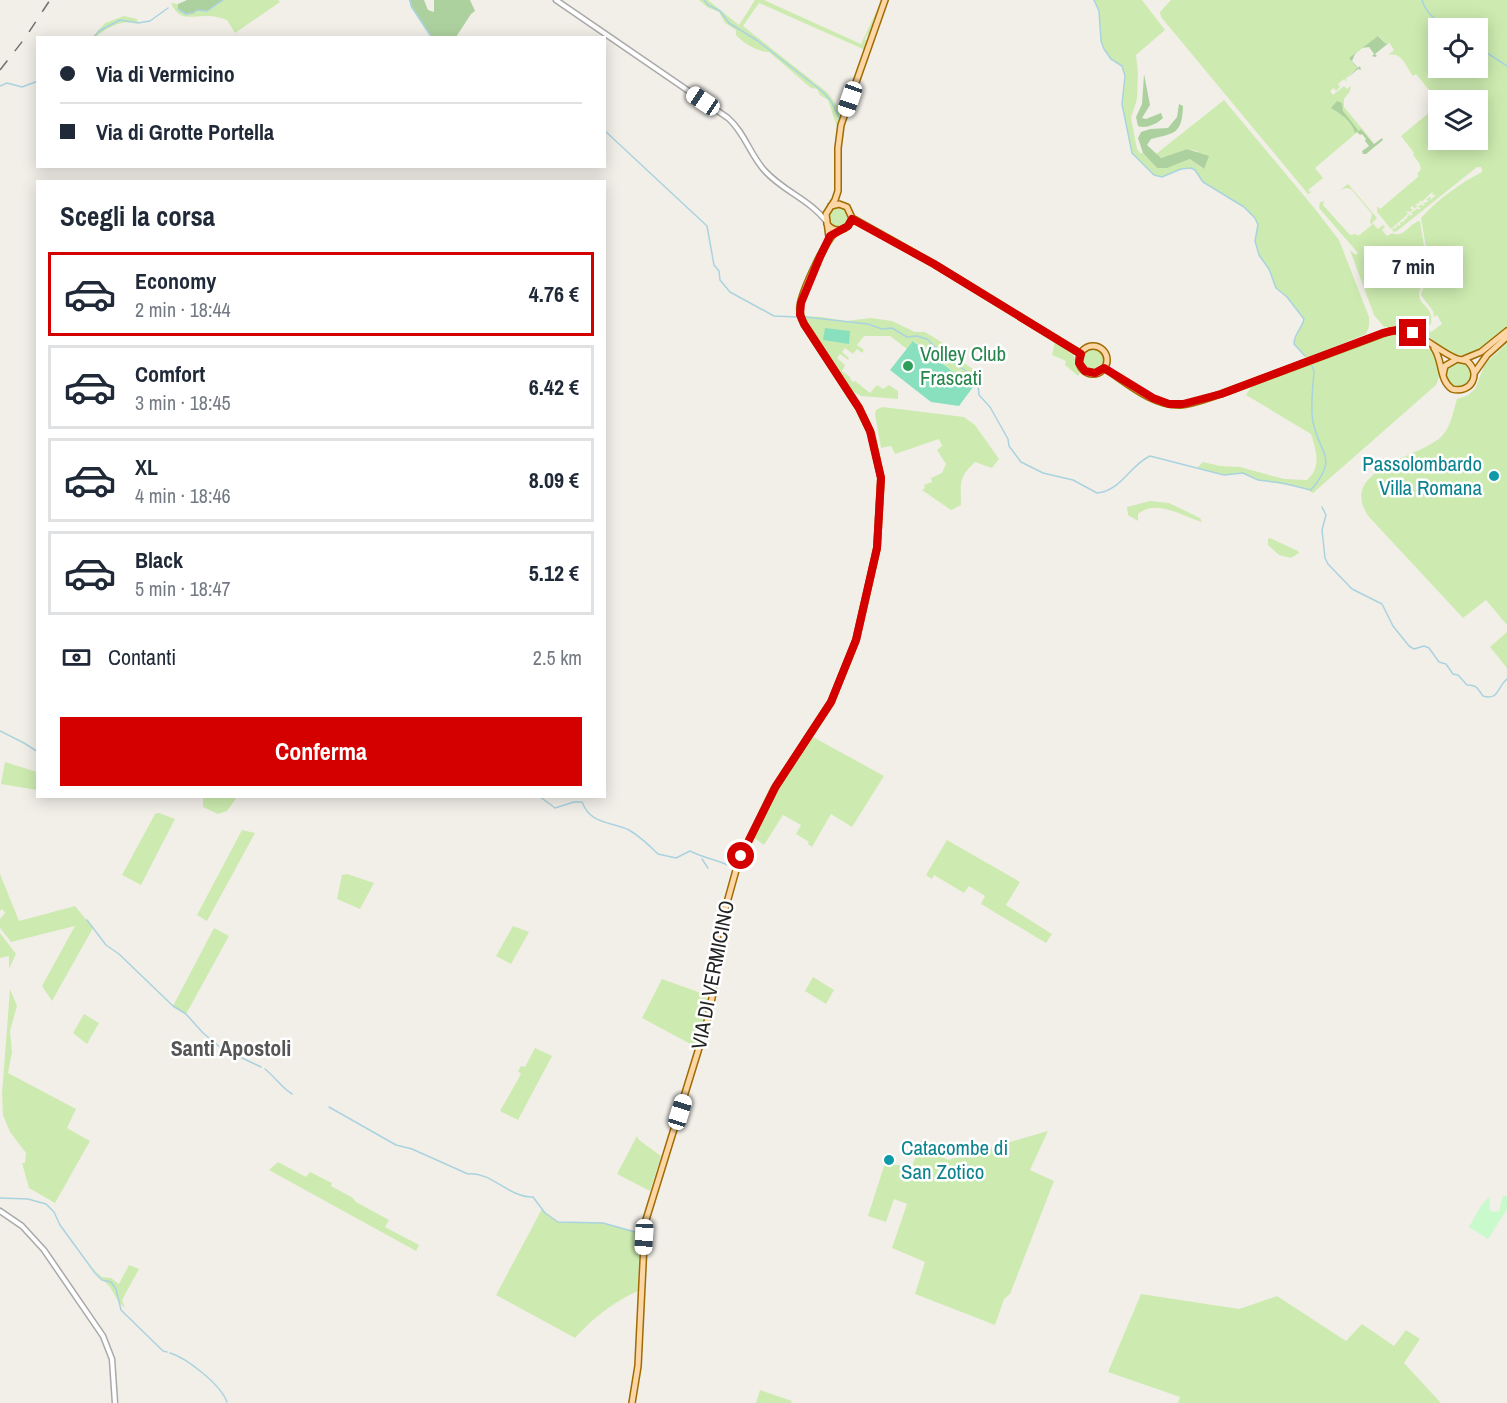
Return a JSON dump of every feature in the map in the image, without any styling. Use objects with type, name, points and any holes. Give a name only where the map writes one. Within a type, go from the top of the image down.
[{"type":"main road","points":[[828,238],[826,214],[838,191],[841,128],[885,0]]},
{"type":"main road","points":[[838,191],[850,210],[852,219],[934,264],[1081,354]]},
{"type":"main road","points":[[830,207],[838,204],[847,207]]},
{"type":"main road","points":[[826,222],[831,228],[838,230],[845,228],[852,219]]},
{"type":"main road","name":"VIA DI VERMICINO","points":[[632,1403],[638,1366],[646,1221],[707,1022],[712,997],[715,945],[723,915],[741,856],[769,798],[831,702],[856,640],[875,560],[881,488],[879,465],[872,436],[859,408],[800,315],[802,298],[828,238],[838,230]]},
{"type":"main road","points":[[1104,368],[1153,398],[1180,405],[1221,394],[1387,332],[1407,331],[1425,338],[1445,354],[1471,364],[1475,372]]},
{"type":"main road","points":[[1443,375],[1448,362],[1479,354],[1507,331]]},
{"type":"main road","points":[[1425,338],[1439,355],[1448,387],[1461,391],[1473,382],[1475,372],[1487,355],[1507,337]]},
{"type":"main road","points":[[1089,347],[1099,348],[1106,357],[1104,368],[1095,373],[1085,371],[1079,363],[1081,354],[1089,347]]},
{"type":"street","points":[[556,0],[728,118],[737,127],[756,161],[768,176],[813,207],[826,222]]},
{"type":"street","points":[[813,207],[822,210],[830,207]]},
{"type":"street","points":[[0,1211],[22,1226],[44,1250],[101,1333],[112,1357],[115,1403]]},
{"type":"green space","points":[[187,0],[223,0],[207,11],[197,10],[186,14],[178,9],[178,4]]},
{"type":"green space","points":[[222,0],[278,0],[280,2],[235,33],[227,20],[210,16],[182,16],[171,3],[178,4],[178,9],[196,10],[212,7]]},
{"type":"green space","points":[[409,0],[424,0],[428,10],[434,12],[434,0],[470,0],[475,11],[457,36],[431,36]]},
{"type":"green space","points":[[699,0],[708,0],[739,25],[755,0],[764,0],[861,44],[882,0],[870,35],[868,34],[865,39],[868,42],[865,50],[759,3],[743,26],[828,93],[842,113],[837,127],[828,100],[820,95],[817,89],[811,88],[769,52],[756,49],[743,41],[736,35],[736,30],[725,23],[719,12],[707,7]]},
{"type":"green space","points":[[1094,0],[1142,0],[1165,30],[1136,55],[1137,99],[1131,118],[1137,149],[1140,153],[1143,153],[1157,168],[1172,166],[1190,159],[1203,169],[1197,151],[1187,149],[1161,158],[1156,154],[1224,100],[1339,240],[1369,317],[1366,334],[1307,358],[1294,344],[1304,319],[1287,297],[1276,288],[1269,270],[1259,255],[1255,241],[1258,225],[1255,218],[1244,207],[1203,182],[1195,170],[1181,169],[1162,177],[1154,175],[1132,153],[1122,104],[1125,76],[1122,66],[1111,59],[1104,49],[1101,41],[1099,11]]},
{"type":"green space","points":[[1171,0],[1507,0],[1507,327],[1475,352],[1457,355],[1448,352],[1416,329],[1384,327],[1374,315],[1350,250],[1356,255],[1358,253],[1319,208],[1320,202],[1324,201],[1323,205],[1350,235],[1358,236],[1372,225],[1370,222],[1372,214],[1351,189],[1340,190],[1348,184],[1377,218],[1372,223],[1378,229],[1383,225],[1385,227],[1382,230],[1387,236],[1392,233],[1400,234],[1420,221],[1429,277],[1419,294],[1430,313],[1431,324],[1427,327],[1431,332],[1442,324],[1437,315],[1434,317],[1433,311],[1421,295],[1431,277],[1421,218],[1442,198],[1482,172],[1481,167],[1477,167],[1397,231],[1392,230],[1405,221],[1403,220],[1410,214],[1410,216],[1413,214],[1411,213],[1421,208],[1418,207],[1429,201],[1426,200],[1431,196],[1430,200],[1436,195],[1432,195],[1434,192],[1421,203],[1422,200],[1419,202],[1419,205],[1418,203],[1415,205],[1418,206],[1414,209],[1413,206],[1410,208],[1413,210],[1408,211],[1406,213],[1409,213],[1391,229],[1377,212],[1377,206],[1380,209],[1419,176],[1417,174],[1421,169],[1419,163],[1401,136],[1428,114],[1428,150],[1488,150],[1488,90],[1429,90],[1416,74],[1413,76],[1400,58],[1388,55],[1394,50],[1389,42],[1386,44],[1379,36],[1349,58],[1357,68],[1346,78],[1347,82],[1344,79],[1338,84],[1340,87],[1336,91],[1334,88],[1330,91],[1333,95],[1344,86],[1347,89],[1351,86],[1344,99],[1344,107],[1375,144],[1361,129],[1315,168],[1323,178],[1308,190],[1313,191],[1308,194],[1161,17],[1160,12]]},
{"type":"green space","points":[[124,16],[137,19],[138,23],[127,22],[116,25],[94,36],[105,23]]},
{"type":"green space","points":[[1378,36],[1386,44],[1390,42],[1375,54],[1377,56],[1375,57],[1372,56],[1374,54],[1369,47],[1362,48]]},
{"type":"green space","points":[[1361,49],[1352,61],[1358,68],[1360,66],[1361,70],[1358,69],[1346,79],[1357,68],[1349,58]]},
{"type":"green space","points":[[1144,74],[1150,105],[1142,118],[1146,119],[1161,113],[1163,118],[1155,124],[1144,127],[1138,126],[1136,117],[1142,104]]},
{"type":"green space","points":[[1337,101],[1342,103],[1343,111],[1358,130],[1357,132],[1355,133],[1346,118],[1331,108]]},
{"type":"green space","points":[[1179,104],[1183,106],[1181,123],[1178,128],[1171,134],[1151,139],[1147,145],[1161,158],[1187,149],[1209,156],[1204,169],[1190,159],[1167,168],[1157,168],[1143,153],[1138,138],[1141,132],[1168,128],[1177,117]]},
{"type":"green space","points":[[1361,129],[1374,144],[1382,138],[1383,140],[1363,154],[1362,151],[1369,146],[1362,134],[1357,132]]},
{"type":"green space","points":[[834,208],[842,208],[848,214],[848,222],[842,228],[834,228],[828,222],[828,214]]},
{"type":"green space","points":[[803,316],[846,321],[871,318],[892,321],[915,332],[925,332],[946,345],[948,351],[978,373],[982,381],[976,382],[973,387],[914,341],[907,349],[890,336],[864,336],[857,345],[864,350],[862,353],[857,349],[853,354],[845,348],[842,352],[849,358],[848,360],[840,354],[837,358],[845,365],[842,371],[853,382],[855,381],[870,393],[877,385],[883,389],[889,385],[898,391],[898,399],[861,396],[851,390],[810,331]]},
{"type":"green space","points":[[825,328],[850,331],[849,344],[823,340]]},
{"type":"green space","points":[[1392,334],[1414,337],[1426,344],[1439,368],[1436,385],[1313,493],[1304,488],[1258,480],[1243,473],[1224,475],[1197,468],[1203,462],[1240,467],[1284,479],[1307,480],[1315,470],[1316,464],[1316,452],[1311,434],[1246,395],[1251,387]]},
{"type":"green space","points":[[913,341],[973,387],[959,406],[931,402],[890,370]]},
{"type":"green space","points":[[1055,341],[1073,354],[1080,373],[1078,376],[1065,365],[1066,361],[1052,355]]},
{"type":"green space","points":[[1507,343],[1507,625],[1486,600],[1463,618],[1369,517],[1362,501],[1363,488],[1371,477],[1384,467],[1430,445],[1441,437],[1449,424],[1457,399],[1468,395],[1475,389],[1485,364]]},
{"type":"green space","points":[[1093,349],[1103,356],[1104,360],[1097,370],[1093,371],[1083,364],[1082,360],[1089,350]]},
{"type":"green space","points":[[1459,360],[1469,364],[1473,374],[1469,384],[1459,388],[1449,384],[1445,374],[1449,364]]},
{"type":"green space","points":[[882,407],[964,417],[975,425],[999,459],[992,468],[975,462],[963,477],[961,505],[951,510],[922,490],[925,488],[924,485],[932,482],[931,478],[942,473],[946,464],[937,450],[942,446],[939,439],[895,454],[891,446],[881,448],[875,414],[876,410]]},
{"type":"green space","points":[[1150,501],[1169,503],[1200,518],[1202,522],[1162,508],[1145,510],[1138,514],[1138,521],[1128,515],[1127,507]]},
{"type":"green space","points":[[1270,538],[1299,553],[1291,558],[1279,555],[1268,545]]},
{"type":"green space","points":[[1507,632],[1507,668],[1490,647]]},
{"type":"green space","points":[[813,737],[884,776],[852,827],[831,814],[812,847],[808,844],[809,842],[796,834],[801,825],[783,815],[764,845],[753,837],[775,791]]},
{"type":"green space","points":[[5,762],[36,772],[36,790],[1,784]]},
{"type":"green space","points":[[203,798],[236,798],[227,811],[218,814],[203,807]]},
{"type":"green space","points":[[159,813],[175,819],[141,885],[122,875],[155,814]]},
{"type":"green space","points":[[242,830],[255,833],[207,921],[197,915]]},
{"type":"green space","points":[[947,840],[1020,882],[1006,905],[1052,934],[1046,943],[981,904],[985,896],[969,886],[964,893],[934,875],[932,879],[926,875]]},
{"type":"green space","points":[[0,874],[19,921],[75,906],[93,928],[52,1001],[42,986],[75,926],[11,942],[0,928],[0,919],[5,913],[2,909],[0,911]]},
{"type":"green space","points":[[347,874],[374,883],[360,909],[337,899],[342,875]]},
{"type":"green space","points":[[513,926],[529,932],[511,964],[496,956]]},
{"type":"green space","points":[[214,928],[229,936],[186,1014],[173,1006]]},
{"type":"green space","points":[[0,933],[16,954],[9,969],[9,956],[0,958]]},
{"type":"green space","points":[[813,977],[834,990],[826,1004],[805,991]]},
{"type":"green space","points":[[662,979],[701,993],[710,1001],[696,1047],[642,1018]]},
{"type":"green space","points":[[10,989],[17,1006],[10,1031],[12,1052],[8,1073],[76,1109],[67,1128],[90,1141],[55,1203],[29,1188],[22,1163],[25,1163],[26,1153],[10,1132],[3,1115],[2,1094]]},
{"type":"green space","points":[[84,1014],[99,1023],[87,1044],[73,1033]]},
{"type":"green space","points":[[535,1048],[552,1056],[518,1120],[500,1111],[521,1074],[518,1071],[521,1066],[525,1067]]},
{"type":"green space","points":[[1048,1131],[1030,1170],[1054,1181],[1010,1294],[1004,1299],[995,1325],[915,1294],[925,1262],[892,1248],[907,1204],[894,1199],[886,1222],[868,1216],[885,1163],[912,1167],[921,1140],[948,1160]]},
{"type":"green space","points":[[637,1136],[661,1156],[650,1191],[617,1174]]},
{"type":"green space","points":[[278,1162],[306,1177],[310,1172],[332,1183],[331,1186],[389,1220],[385,1227],[419,1245],[416,1251],[269,1170]]},
{"type":"green space","points":[[1503,1195],[1507,1197],[1507,1209],[1488,1239],[1469,1227],[1489,1197],[1490,1210],[1499,1211]]},
{"type":"green space","points":[[542,1209],[558,1222],[603,1223],[635,1231],[640,1230],[638,1291],[604,1311],[575,1338],[496,1295]]},
{"type":"green space","points":[[87,1263],[102,1277],[111,1278],[119,1284],[129,1265],[139,1269],[122,1300],[125,1308],[119,1303],[110,1287]]},
{"type":"green space","points":[[1141,1294],[1239,1309],[1277,1296],[1346,1341],[1362,1324],[1394,1346],[1406,1330],[1420,1339],[1404,1363],[1441,1403],[1178,1403],[1180,1397],[1108,1372]]},
{"type":"green space","points":[[760,1390],[792,1401],[791,1403],[756,1403]]},
{"type":"waterway","points":[[178,9],[186,14],[197,10],[207,11],[223,0]]},
{"type":"waterway","points":[[410,0],[411,6],[431,36]]},
{"type":"waterway","points":[[704,0],[708,5],[720,11],[729,23],[758,41],[823,92],[831,101],[840,120]]},
{"type":"waterway","points":[[1094,0],[1099,11],[1101,41],[1104,49],[1111,59],[1122,66],[1125,76],[1122,104],[1132,153],[1154,175],[1162,177],[1181,169],[1195,170],[1203,182],[1244,207],[1255,218],[1258,225],[1255,241],[1259,255],[1269,269],[1276,288],[1287,297],[1304,319],[1294,344],[1305,356]]},
{"type":"waterway","points":[[1422,0],[1433,18]]},
{"type":"waterway","points":[[95,36],[99,31],[120,20],[138,23],[150,21],[168,8]]},
{"type":"waterway","points":[[1488,54],[1507,66]]},
{"type":"waterway","points":[[0,86],[7,83],[22,87],[36,82]]},
{"type":"waterway","points":[[606,132],[707,226],[714,265],[719,271],[720,280],[730,292],[774,316],[796,317]]},
{"type":"waterway","points":[[805,317],[868,324],[882,329],[892,328],[907,337],[917,336],[927,339],[945,357],[972,375],[978,385],[979,395],[990,407],[1008,439],[1009,446],[1021,462],[1043,473],[1073,480],[1097,493],[1113,488],[1150,456],[1224,475],[1243,473],[1258,480],[1311,490],[1326,463],[1313,422],[1314,371],[1312,366]]},
{"type":"waterway","points":[[1322,507],[1326,515],[1322,530],[1325,558],[1328,564],[1352,589],[1382,604],[1393,626],[1409,646],[1414,649],[1424,646],[1429,648],[1439,662],[1446,664],[1453,674],[1458,675],[1467,685],[1476,688],[1483,696],[1495,695],[1507,679]]},
{"type":"waterway","points":[[0,731],[36,751]]},
{"type":"waterway","points":[[542,798],[555,808],[582,802],[590,815],[629,830],[658,854],[676,858],[690,851],[732,867]]},
{"type":"waterway","points":[[702,859],[708,868]]},
{"type":"waterway","points":[[87,920],[106,945],[119,954],[173,1006],[186,1014],[203,1033],[221,1048],[261,1067]]},
{"type":"waterway","points":[[265,1069],[292,1094]]},
{"type":"waterway","points":[[329,1107],[396,1145],[412,1149],[468,1174],[484,1176],[516,1193],[533,1197],[545,1213],[558,1222],[603,1223],[635,1232],[640,1230]]},
{"type":"waterway","points":[[0,1198],[28,1199],[46,1204],[54,1212],[60,1225],[95,1273],[102,1280],[111,1282],[116,1289],[121,1310],[163,1351],[167,1352]]},
{"type":"waterway","points":[[170,1353],[203,1373],[224,1395],[227,1402]]},
{"type":"railway","points":[[0,70],[50,0]]},
{"type":"place","name":"Volley Club Frascati","points":[[908,366]]},
{"type":"place","name":"Passolombardo Villa Romana","points":[[1494,476]]},
{"type":"place","name":"Catacombe di San Zotico","points":[[889,1160]]},
{"type":"district","name":"Santi Apostoli","points":[[231,1048]]},
{"type":"route","points":[[741,856],[776,786],[829,707],[856,640],[875,560],[881,488],[879,465],[872,436],[859,408],[804,324],[800,311],[803,297],[828,238],[832,234],[848,226],[852,219],[890,238],[1081,354],[1079,363],[1085,371],[1095,373],[1104,368],[1150,397],[1169,404],[1185,404],[1215,396],[1383,333],[1397,330],[1413,333]]}]
